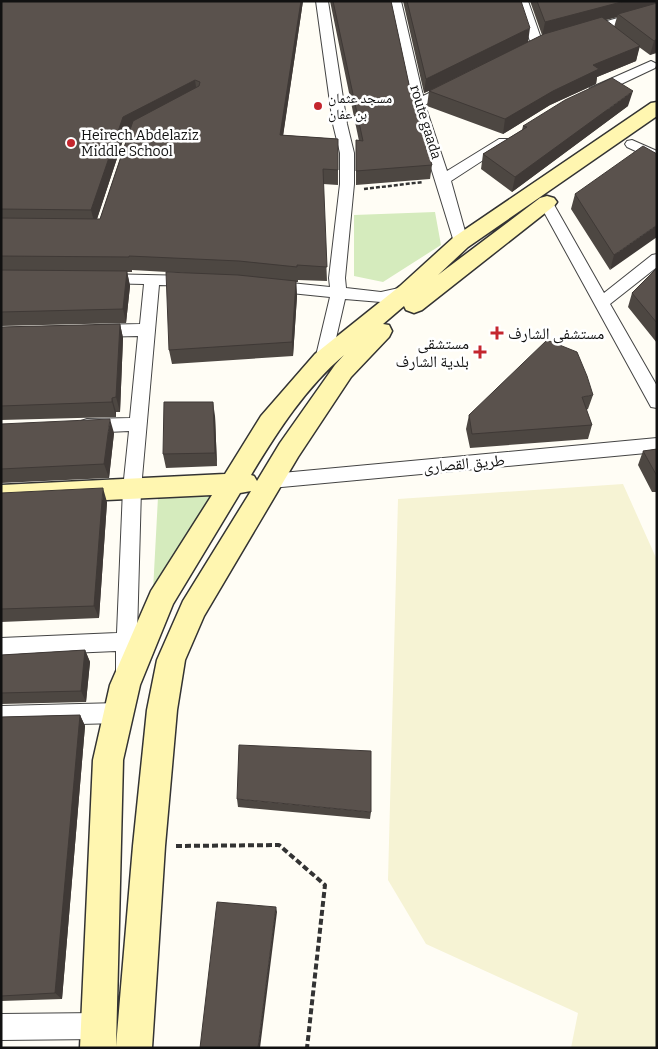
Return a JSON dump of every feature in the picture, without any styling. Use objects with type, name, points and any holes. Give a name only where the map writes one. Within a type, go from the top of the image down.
[{"type":"street","points":[[322,1],[340,124],[347,152],[346,190],[338,278],[339,292],[323,360]]},
{"type":"street","name":"route gaada","points":[[395,1],[418,103],[443,180],[472,247]]},
{"type":"street","points":[[522,1],[537,45]]},
{"type":"street","points":[[655,1],[657,5]]},
{"type":"street","points":[[574,34],[657,10]]},
{"type":"street","points":[[602,27],[616,38]]},
{"type":"street","points":[[582,97],[654,67],[638,54]]},
{"type":"street","points":[[418,103],[461,82]]},
{"type":"street","points":[[1,1027],[99,1037],[135,1037],[149,846],[164,699],[172,660],[193,610],[289,450],[364,337],[408,291],[472,247],[657,107]]},
{"type":"street","points":[[125,685],[161,599],[270,423],[323,360],[364,337],[379,332],[472,247],[546,203],[657,127]]},
{"type":"street","points":[[443,180],[516,135]]},
{"type":"street","points":[[632,144],[657,157]]},
{"type":"street","points":[[546,203],[657,402]]},
{"type":"street","points":[[601,303],[653,268]]},
{"type":"street","points":[[91,279],[152,279],[211,282]]},
{"type":"street","points":[[99,1037],[108,760],[125,685],[132,489],[152,279]]},
{"type":"street","points":[[250,284],[380,297],[408,291]]},
{"type":"street","points":[[78,332],[147,330]]},
{"type":"street","points":[[70,426],[138,424]]},
{"type":"street","name":"طريق القصارى","points":[[271,481],[657,445]]},
{"type":"street","points":[[1,495],[231,485],[271,481]]},
{"type":"street","points":[[1,648],[127,642]]},
{"type":"street","points":[[1,716],[119,713],[164,699]]},
{"type":"path","points":[[346,190],[443,180]]},
{"type":"path","points":[[149,846],[279,845],[325,886],[307,1048]]},
{"type":"shaded area","points":[[623,484],[657,560],[657,1048],[571,1048],[578,1013],[426,944],[388,880],[398,499]]},
{"type":"green space","points":[[435,212],[441,245],[383,282],[354,276],[354,215]]},
{"type":"green space","points":[[225,496],[153,591],[158,497]]},
{"type":"building","points":[[1,1],[301,1],[280,135],[338,139],[338,170],[323,169],[327,267],[297,265],[297,267],[239,261],[129,256],[1,256],[1,218],[100,219],[133,121],[199,86],[200,82],[195,80],[123,117],[91,210],[1,209]]},
{"type":"building","points":[[333,1],[391,1],[410,89],[432,165],[356,171],[356,140],[363,141]]},
{"type":"building","points":[[407,1],[521,1],[530,28],[426,79]]},
{"type":"building","points":[[537,1],[625,1],[545,22]]},
{"type":"building","points":[[657,3],[657,39],[654,41],[618,14]]},
{"type":"building","points":[[602,17],[640,46],[593,65],[599,69],[553,91],[505,119],[429,91],[544,34]]},
{"type":"building","points":[[612,78],[633,91],[515,177],[483,154],[527,127],[523,126],[565,100]]},
{"type":"building","points":[[643,146],[657,154],[657,225],[614,255],[575,194]]},
{"type":"building","points":[[657,268],[657,323],[632,293]]},
{"type":"building","points":[[1,270],[127,271],[123,309],[1,312]]},
{"type":"building","points":[[166,272],[238,275],[296,281],[292,342],[169,350]]},
{"type":"building","points":[[120,324],[116,397],[112,398],[112,402],[1,406],[1,327]]},
{"type":"building","points":[[547,340],[577,352],[593,395],[582,397],[592,425],[472,434],[469,415]]},
{"type":"building","points":[[164,402],[213,402],[215,453],[163,454]]},
{"type":"building","points":[[110,419],[104,464],[1,469],[1,424]]},
{"type":"building","points":[[657,449],[657,476],[643,451]]},
{"type":"building","points":[[103,488],[94,606],[1,609],[1,493]]},
{"type":"building","points":[[85,650],[81,691],[1,693],[1,655]]},
{"type":"building","points":[[80,715],[55,993],[1,996],[1,717]]},
{"type":"building","points":[[239,745],[371,751],[371,812],[237,799]]},
{"type":"building","points":[[217,902],[276,907],[258,1048],[200,1048]]},
{"type":"place","name":"مسجد عثمان بن عفان","points":[[318,106]]},
{"type":"place","name":"Heirech Abdelaziz Middle School","points":[[71,143]]},
{"type":"place","name":"مستشفى الشارف","points":[[497,333]]},
{"type":"place","name":"مستشقى بلدية الشارف","points":[[480,352]]}]
